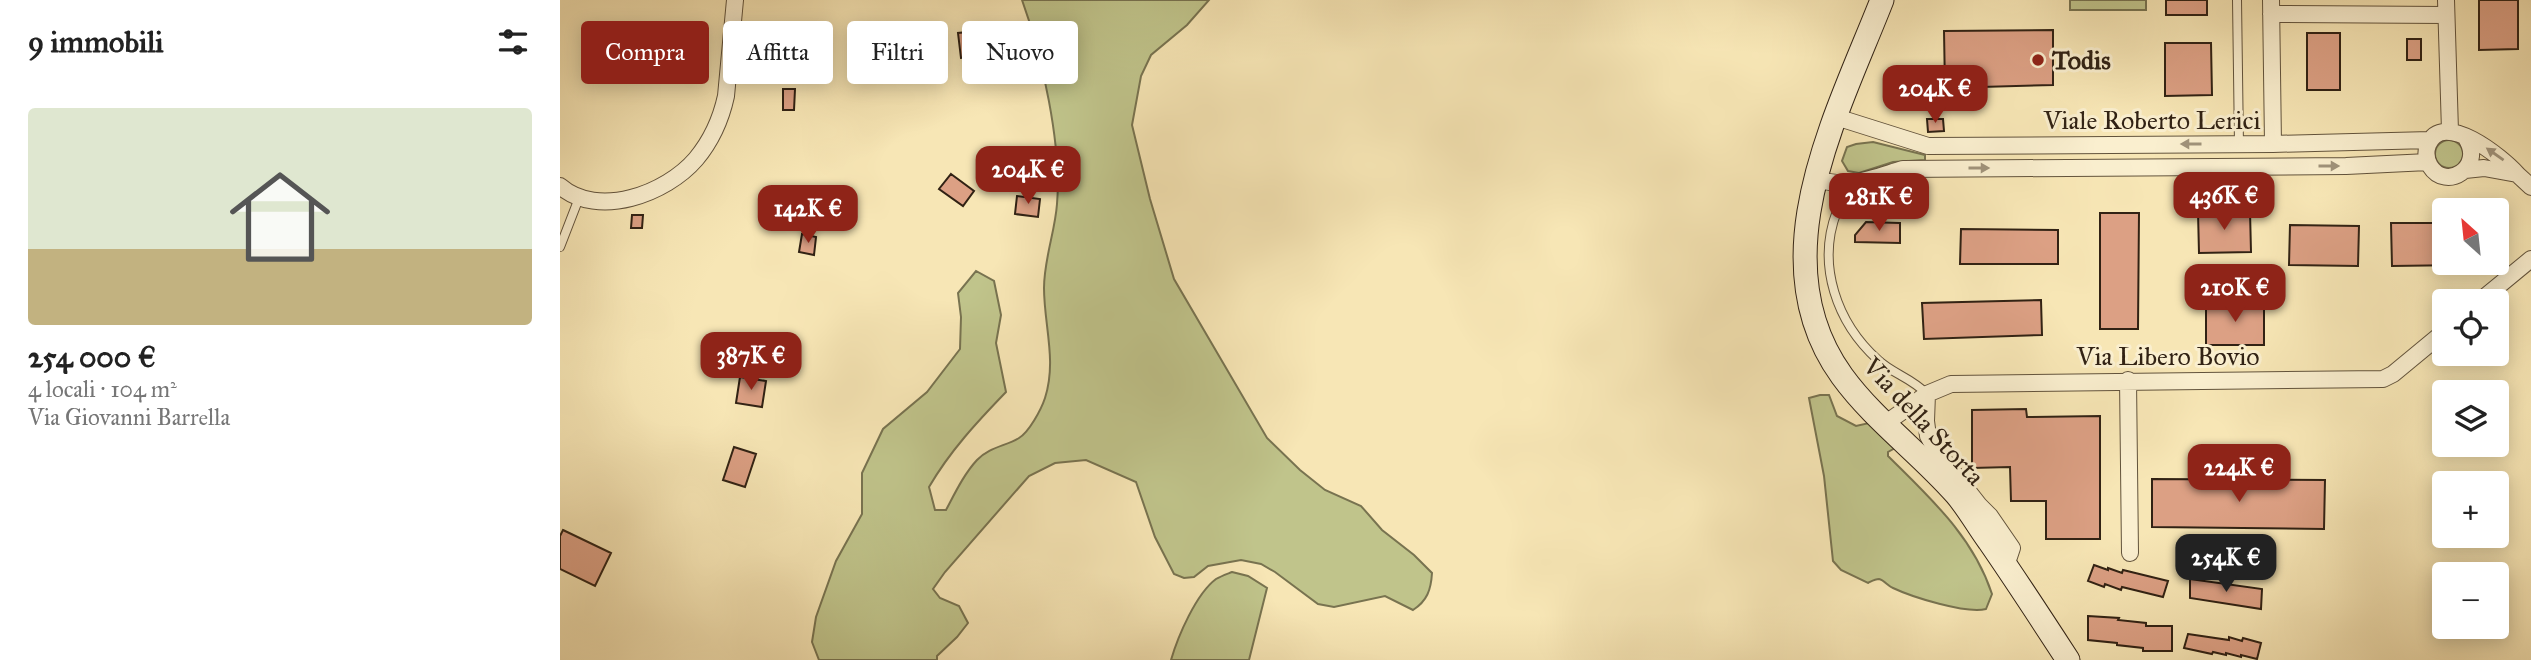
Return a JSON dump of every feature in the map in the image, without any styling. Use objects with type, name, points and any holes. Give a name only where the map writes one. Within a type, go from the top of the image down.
[{"type":"main road","name":"Via della Storta","points":[[1882,0],[1836,117],[1816,179],[1804,240],[1809,306],[1817,330],[1841,374],[1860,399],[1957,495],[2068,660]]},
{"type":"street","points":[[560,186],[579,198],[607,201],[639,195],[671,181],[697,159],[712,136],[726,96],[735,0]]},
{"type":"street","points":[[2273,144],[2271,7],[2446,7],[2450,131]]},
{"type":"street","name":"Viale Roberto Lerici","points":[[1836,117],[1928,146],[2430,141]]},
{"type":"street","points":[[2517,174],[2484,168],[2465,170],[2449,177],[2432,170],[2426,155],[2430,141],[2439,133],[2458,133],[2483,145],[2507,162],[2531,187]]},
{"type":"street","points":[[2465,170],[2472,154],[2466,138]]},
{"type":"street","name":"Viale Roberto Lerici","points":[[1816,179],[1833,184],[1855,184],[1903,169],[2347,166],[2428,162]]},
{"type":"street","points":[[2495,289],[2531,259]]},
{"type":"street","name":"Via Libero Bovio","points":[[1886,423],[1927,394],[1951,384],[2383,379],[2432,342]]},
{"type":"street","points":[[2128,380],[2130,553]]},
{"type":"street","points":[[1927,394],[1928,436],[1935,449],[1990,516],[2012,548],[2006,566]]},
{"type":"lane","points":[[2237,0],[2238,145]]},
{"type":"lane","points":[[1855,184],[1838,210],[1830,238],[1829,261],[1834,295],[1843,317],[1860,342],[1881,363],[1914,381],[1927,394]]},
{"type":"lane","points":[[560,247],[579,198]]},
{"type":"green space","points":[[1022,0],[1209,0],[1187,25],[1151,55],[1141,76],[1132,125],[1150,199],[1174,279],[1267,438],[1325,490],[1361,506],[1382,530],[1432,573],[1427,594],[1422,603],[1413,610],[1385,596],[1334,607],[1318,604],[1261,564],[1241,560],[1208,566],[1194,577],[1184,578],[1174,574],[1155,537],[1136,482],[1086,460],[1055,463],[1029,476],[945,572],[933,589],[940,598],[959,606],[968,623],[937,656],[937,660],[819,660],[812,642],[816,617],[836,561],[862,514],[862,473],[883,429],[927,392],[960,349],[961,317],[958,293],[976,271],[994,281],[1001,315],[996,343],[1006,392],[955,449],[929,487],[935,510],[946,510],[972,465],[982,456],[1014,441],[1027,431],[1045,398],[1050,357],[1044,277],[1054,225],[1058,181],[1045,84],[1078,84],[1078,21],[1029,21]]},
{"type":"green space","points":[[2070,0],[2146,0],[2146,10],[2070,10]]},
{"type":"green space","points":[[2449,140],[2459,144],[2463,154],[2459,164],[2449,168],[2439,164],[2435,154],[2439,144]]},
{"type":"green space","points":[[1873,142],[1925,155],[1925,160],[1893,162],[1859,173],[1848,171],[1842,161],[1847,147]]},
{"type":"green space","points":[[1829,395],[1837,416],[1856,426],[1869,423],[1895,448],[1888,452],[1888,456],[1949,519],[1974,554],[1992,594],[1986,609],[1966,609],[1939,604],[1902,592],[1879,579],[1868,583],[1841,570],[1833,561],[1824,476],[1809,398]]},
{"type":"green space","points":[[1232,572],[1248,576],[1267,588],[1249,660],[1171,660],[1195,605],[1216,579]]},
{"type":"building","points":[[2166,0],[2207,0],[2207,15],[2166,15]]},
{"type":"building","points":[[2479,0],[2518,0],[2518,49],[2479,50]]},
{"type":"building","points":[[2053,30],[2053,85],[1945,88],[1944,31]]},
{"type":"building","points":[[958,33],[962,33],[962,58],[961,58]]},
{"type":"building","points":[[2307,33],[2340,33],[2340,90],[2307,90]]},
{"type":"building","points":[[2407,39],[2421,39],[2421,60],[2407,60]]},
{"type":"building","points":[[2165,43],[2211,43],[2212,95],[2165,96]]},
{"type":"building","points":[[783,89],[795,89],[794,110],[783,110]]},
{"type":"building","points":[[1927,119],[1943,119],[1944,131],[1928,132]]},
{"type":"building","points":[[951,174],[974,191],[963,206],[939,189]]},
{"type":"building","points":[[1017,196],[1040,199],[1038,217],[1015,214]]},
{"type":"building","points":[[2250,211],[2251,252],[2199,253],[2198,212]]},
{"type":"building","points":[[2100,213],[2139,213],[2138,329],[2100,329]]},
{"type":"building","points":[[632,215],[643,215],[642,228],[631,228]]},
{"type":"building","points":[[1866,222],[1900,223],[1900,243],[1855,242],[1855,235]]},
{"type":"building","points":[[2391,223],[2432,223],[2432,265],[2392,266]]},
{"type":"building","points":[[2290,225],[2359,226],[2358,266],[2289,265]]},
{"type":"building","points":[[1961,229],[2058,230],[2058,264],[1960,264]]},
{"type":"building","points":[[802,234],[816,237],[814,255],[799,252]]},
{"type":"building","points":[[2041,300],[2042,335],[1924,339],[1922,303]]},
{"type":"building","points":[[2264,303],[2264,345],[2206,345],[2206,304]]},
{"type":"building","points":[[740,377],[766,381],[762,407],[736,403]]},
{"type":"building","points":[[2026,409],[2027,417],[2100,416],[2100,539],[2046,539],[2046,501],[2011,501],[2010,467],[1972,468],[1972,410]]},
{"type":"building","points":[[734,447],[756,454],[745,487],[723,480]]},
{"type":"building","points":[[2152,479],[2325,480],[2324,529],[2152,527]]},
{"type":"building","points":[[563,530],[611,553],[595,586],[560,569],[560,536]]},
{"type":"building","points":[[2094,565],[2168,581],[2163,597],[2122,587],[2121,590],[2105,584],[2104,587],[2088,581]]},
{"type":"building","points":[[2190,579],[2262,589],[2261,609],[2190,598]]},
{"type":"building","points":[[2088,616],[2119,618],[2118,620],[2146,623],[2146,626],[2172,626],[2172,651],[2143,651],[2143,648],[2088,640]]},
{"type":"building","points":[[2188,634],[2229,640],[2229,637],[2242,641],[2243,638],[2261,643],[2257,659],[2226,653],[2212,654],[2184,648]]},
{"type":"place","name":"Todis","points":[[2038,60]]}]
